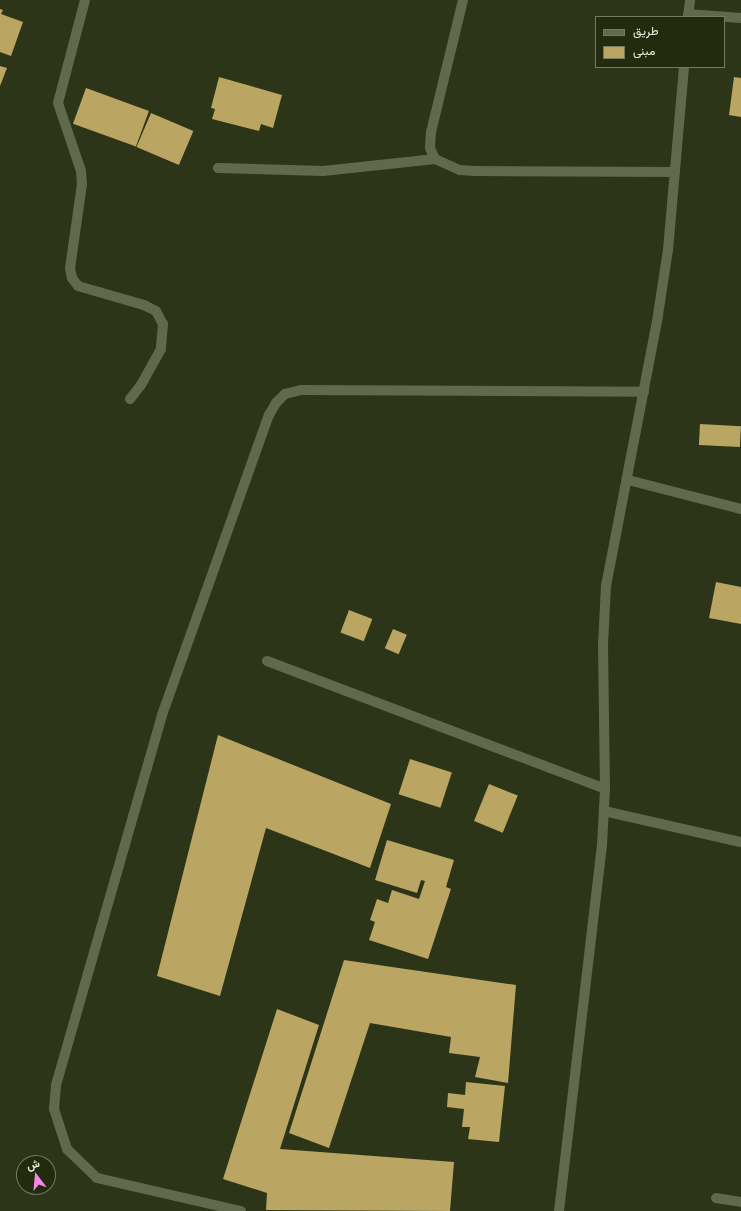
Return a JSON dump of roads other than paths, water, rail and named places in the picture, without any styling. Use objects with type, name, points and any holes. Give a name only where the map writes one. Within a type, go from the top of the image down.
[{"type":"street","points":[[85,0],[58,103],[79,165],[82,184],[70,268],[72,278],[78,286],[144,305],[156,311],[163,324],[161,349],[142,385],[130,399]]},
{"type":"street","points":[[435,159],[430,148],[431,132],[463,0]]},
{"type":"street","points":[[690,0],[688,15],[706,16]]},
{"type":"street","points":[[725,17],[741,18]]},
{"type":"street","points":[[559,1211],[601,853],[605,789],[603,644],[606,586],[628,480],[667,257],[684,68]]},
{"type":"street","points":[[218,168],[323,171],[435,159],[460,170],[475,171],[675,172]]},
{"type":"street","points":[[241,1211],[97,1178],[67,1149],[54,1109],[56,1085],[162,715],[269,415],[276,403],[285,394],[301,390],[644,392]]},
{"type":"street","points":[[628,480],[741,508]]},
{"type":"street","points":[[267,661],[605,789]]},
{"type":"street","points":[[604,811],[741,842]]},
{"type":"street","points":[[716,1198],[741,1202]]}]
